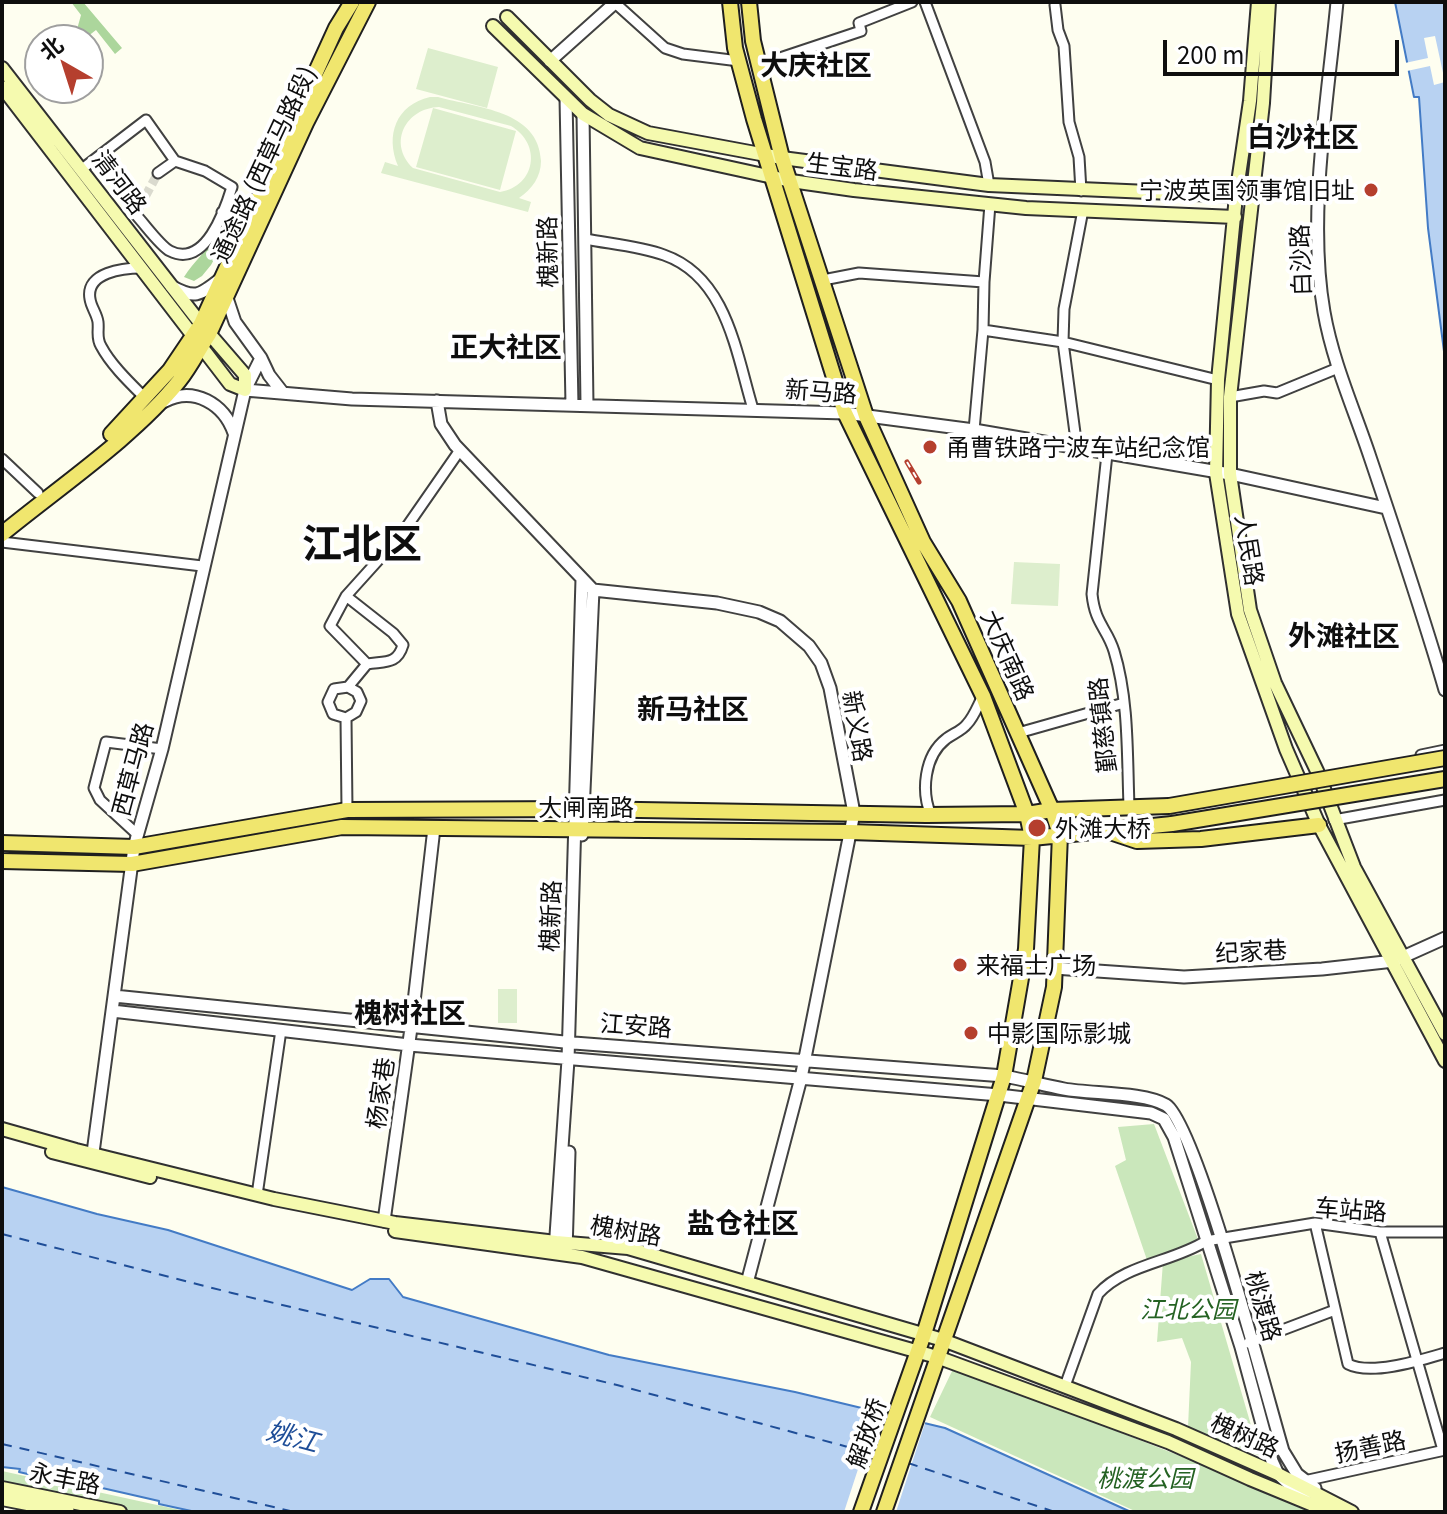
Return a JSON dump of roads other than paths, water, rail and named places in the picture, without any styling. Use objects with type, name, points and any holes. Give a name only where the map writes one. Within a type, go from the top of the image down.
[{"type":"main road","name":"通途路 (西草马路段)","points":[[201,335],[246,221],[336,28],[352,2]]},
{"type":"main road","name":"通途路 (西草马路段)","points":[[201,335],[226,295],[306,123],[368,2]]},
{"type":"main road","name":"大庆南路","points":[[730,2],[739,61],[763,153],[845,413],[983,696],[1027,814],[1032,838],[1026,949],[1004,1076],[918,1352]]},
{"type":"main road","name":"大庆南路","points":[[749,2],[753,41],[782,158],[866,416],[923,542],[959,601],[1060,834],[1050,1012],[1034,1081],[1008,1163],[937,1357]]},
{"type":"main road","name":"人民路","points":[[1258,2],[1250,101],[1236,196],[1218,380],[1216,473],[1238,614],[1298,777],[1344,876],[1445,1034]]},
{"type":"main road","name":"人民路","points":[[1269,2],[1263,103],[1230,397],[1230,474],[1250,610],[1275,683],[1319,776],[1354,867],[1445,1061]]},
{"type":"main road","name":"生宝路","points":[[507,17],[590,100],[609,115],[648,133],[782,158],[989,185],[1081,191],[1252,194]]},
{"type":"main road","name":"生宝路","points":[[493,26],[583,114],[640,148],[791,181],[990,204],[1235,217]]},
{"type":"main road","name":"清河路","points":[[3,69],[7,87],[142,268],[201,335]]},
{"type":"main road","name":"清河路","points":[[7,87],[82,169],[170,285],[201,335]]},
{"type":"main road","points":[[201,335],[230,384],[245,390]]},
{"type":"main road","points":[[2,522],[179,382],[201,335]]},
{"type":"main road","points":[[2,534],[149,403]]},
{"type":"main road","name":"大闸南路","points":[[2,843],[136,841],[347,810],[580,809],[931,815],[1102,810],[1169,806],[1445,758]]},
{"type":"main road","points":[[1102,810],[1298,777]]},
{"type":"main road","name":"大闸南路","points":[[2,861],[132,864],[342,827],[850,832],[1032,838],[1172,824],[1445,779]]},
{"type":"main road","points":[[1102,830],[1137,841],[1201,839],[1319,825]]},
{"type":"main road","name":"槐树路","points":[[2,1129],[92,1160],[384,1221],[560,1249],[937,1357],[1168,1442],[1330,1512]]},
{"type":"main road","name":"槐树路","points":[[2,1137],[383,1229],[560,1249],[628,1248],[943,1340],[1176,1429],[1278,1474],[1351,1512]]},
{"type":"main road","name":"解放桥","points":[[861,1512],[918,1352]]},
{"type":"main road","name":"解放桥","points":[[884,1512],[937,1357]]},
{"type":"main road","name":"永丰路","points":[[2,1488],[120,1512]]},
{"type":"main road","name":"永丰路","points":[[2,1499],[64,1512]]},
{"type":"street","points":[[550,61],[615,2],[665,48],[683,54],[739,61]]},
{"type":"street","points":[[759,65],[861,31],[859,23],[912,2]]},
{"type":"street","points":[[925,2],[985,162],[989,185]]},
{"type":"street","name":"白沙路","points":[[1337,2],[1320,193],[1319,271],[1324,313],[1338,368],[1421,606],[1445,690]]},
{"type":"street","points":[[1055,5],[1058,30],[1064,46],[1069,122],[1079,157],[1081,191]]},
{"type":"street","name":"槐新路","points":[[566,98],[572,405]]},
{"type":"street","name":"槐新路","points":[[583,114],[587,405]]},
{"type":"street","points":[[82,169],[146,120],[175,161],[205,171],[232,187],[214,231],[203,248],[183,254],[170,251],[137,211],[127,228]]},
{"type":"street","points":[[158,173],[175,161]]},
{"type":"street","points":[[1252,194],[1320,193]]},
{"type":"street","points":[[974,430],[990,204]]},
{"type":"street","points":[[1077,448],[1063,342],[1064,309],[1083,210]]},
{"type":"street","points":[[222,212],[246,221]]},
{"type":"street","points":[[214,231],[237,243]]},
{"type":"street","points":[[585,239],[663,254],[684,264],[704,281],[718,301],[753,409]]},
{"type":"street","points":[[142,268],[109,272],[91,288],[89,297],[98,322],[97,335],[101,347],[149,403],[177,395],[196,395],[222,412],[234,433]]},
{"type":"street","points":[[823,280],[859,273],[984,282]]},
{"type":"street","points":[[170,285],[188,295],[203,293],[223,277]]},
{"type":"street","points":[[226,295],[235,322],[283,393]]},
{"type":"street","points":[[983,330],[1063,342],[1218,380]]},
{"type":"street","name":"西草马路","points":[[92,1160],[136,841],[162,749],[245,390],[261,358]]},
{"type":"street","points":[[1230,397],[1264,391],[1277,393],[1338,368]]},
{"type":"street","name":"新马路","points":[[245,390],[352,399],[845,413],[974,430],[1230,474],[1386,508]]},
{"type":"street","points":[[437,401],[441,424],[460,450],[593,590]]},
{"type":"street","points":[[367,664],[330,626],[346,596],[401,535],[460,450]]},
{"type":"street","name":"鄞慈镇路","points":[[1107,454],[1092,594],[1094,614],[1113,649],[1124,703],[1129,806]]},
{"type":"street","points":[[2,459],[38,493]]},
{"type":"street","points":[[2,542],[202,566]]},
{"type":"street","name":"槐新路","points":[[580,809],[582,579]]},
{"type":"street","name":"槐新路","points":[[560,1249],[593,590]]},
{"type":"street","name":"新义路","points":[[593,590],[737,607],[780,621],[809,646],[821,663],[830,688],[854,813],[801,1078],[747,1283]]},
{"type":"street","points":[[346,596],[393,633],[403,645],[399,656],[389,663],[367,664],[348,687]]},
{"type":"street","points":[[348,687],[357,692],[361,701],[356,712],[346,718],[333,714],[328,702],[334,689],[348,687]]},
{"type":"street","points":[[931,815],[924,800],[925,783],[933,756],[943,740],[967,725],[983,696]]},
{"type":"street","points":[[1018,733],[1124,703]]},
{"type":"street","points":[[346,718],[347,810]]},
{"type":"street","points":[[136,841],[100,800],[94,788],[106,742],[162,749]]},
{"type":"street","points":[[1319,776],[1445,750]]},
{"type":"street","points":[[1334,820],[1445,800]]},
{"type":"street","name":"杨家巷","points":[[384,1221],[409,1045],[434,828]]},
{"type":"street","name":"纪家巷","points":[[1054,968],[1184,977],[1322,969],[1398,959],[1445,938]]},
{"type":"street","name":"江安路","points":[[114,996],[411,1028],[1004,1076],[1064,1089],[1154,1100]]},
{"type":"street","name":"江安路","points":[[112,1011],[409,1045],[999,1095],[1151,1113]]},
{"type":"street","points":[[257,1195],[281,1030]]},
{"type":"street","name":"桃渡路","points":[[1154,1100],[1169,1107],[1178,1118],[1222,1238],[1272,1461],[1278,1474],[1306,1500]]},
{"type":"street","name":"桃渡路","points":[[1151,1113],[1164,1119],[1174,1137],[1206,1241],[1283,1451],[1304,1481],[1351,1512]]},
{"type":"street","points":[[1315,1223],[1346,1361],[1352,1367],[1371,1368],[1445,1353]]},
{"type":"street","name":"车站路","points":[[1065,1386],[1098,1294],[1108,1282],[1192,1250],[1206,1241],[1315,1223],[1380,1232],[1444,1235]]},
{"type":"street","points":[[1380,1232],[1444,1450]]},
{"type":"street","points":[[1246,1344],[1335,1310]]},
{"type":"street","name":"扬善路","points":[[1304,1481],[1444,1450]]},
{"type":"water","points":[[1395,2],[1445,2],[1445,359],[1428,228],[1419,97],[1414,97]]},
{"type":"water","name":"姚江","points":[[2,1187],[168,1230],[352,1290],[370,1279],[389,1279],[403,1297],[609,1355],[795,1392],[945,1428],[1131,1512],[196,1512],[76,1482],[75,1485],[19,1472],[20,1469],[2,1467]]},
{"type":"tunnel","points":[[139,208],[158,173]]},
{"type":"railway","points":[[907,462],[919,482]]},
{"type":"place","name":"宁波英国领事馆旧址","points":[[1371,190]]},
{"type":"place","name":"甬曹铁路宁波车站纪念馆","points":[[930,447]]},
{"type":"place","name":"外滩大桥","points":[[1037,828]]},
{"type":"place","name":"来福士广场","points":[[960,965]]},
{"type":"place","name":"中影国际影城","points":[[971,1033]]},
{"type":"district","name":"大庆社区","points":[[816,64]]},
{"type":"district","name":"白沙社区","points":[[1303,136]]},
{"type":"district","name":"正大社区","points":[[506,346]]},
{"type":"district","name":"江北区","points":[[362,543]]},
{"type":"district","name":"外滩社区","points":[[1344,635]]},
{"type":"district","name":"新马社区","points":[[693,708]]},
{"type":"district","name":"槐树社区","points":[[410,1012]]},
{"type":"district","name":"盐仓社区","points":[[743,1222]]},
{"type":"park label","name":"江北公园","points":[[1188,1309]]},
{"type":"park label","name":"桃渡公园","points":[[1145,1478]]}]
